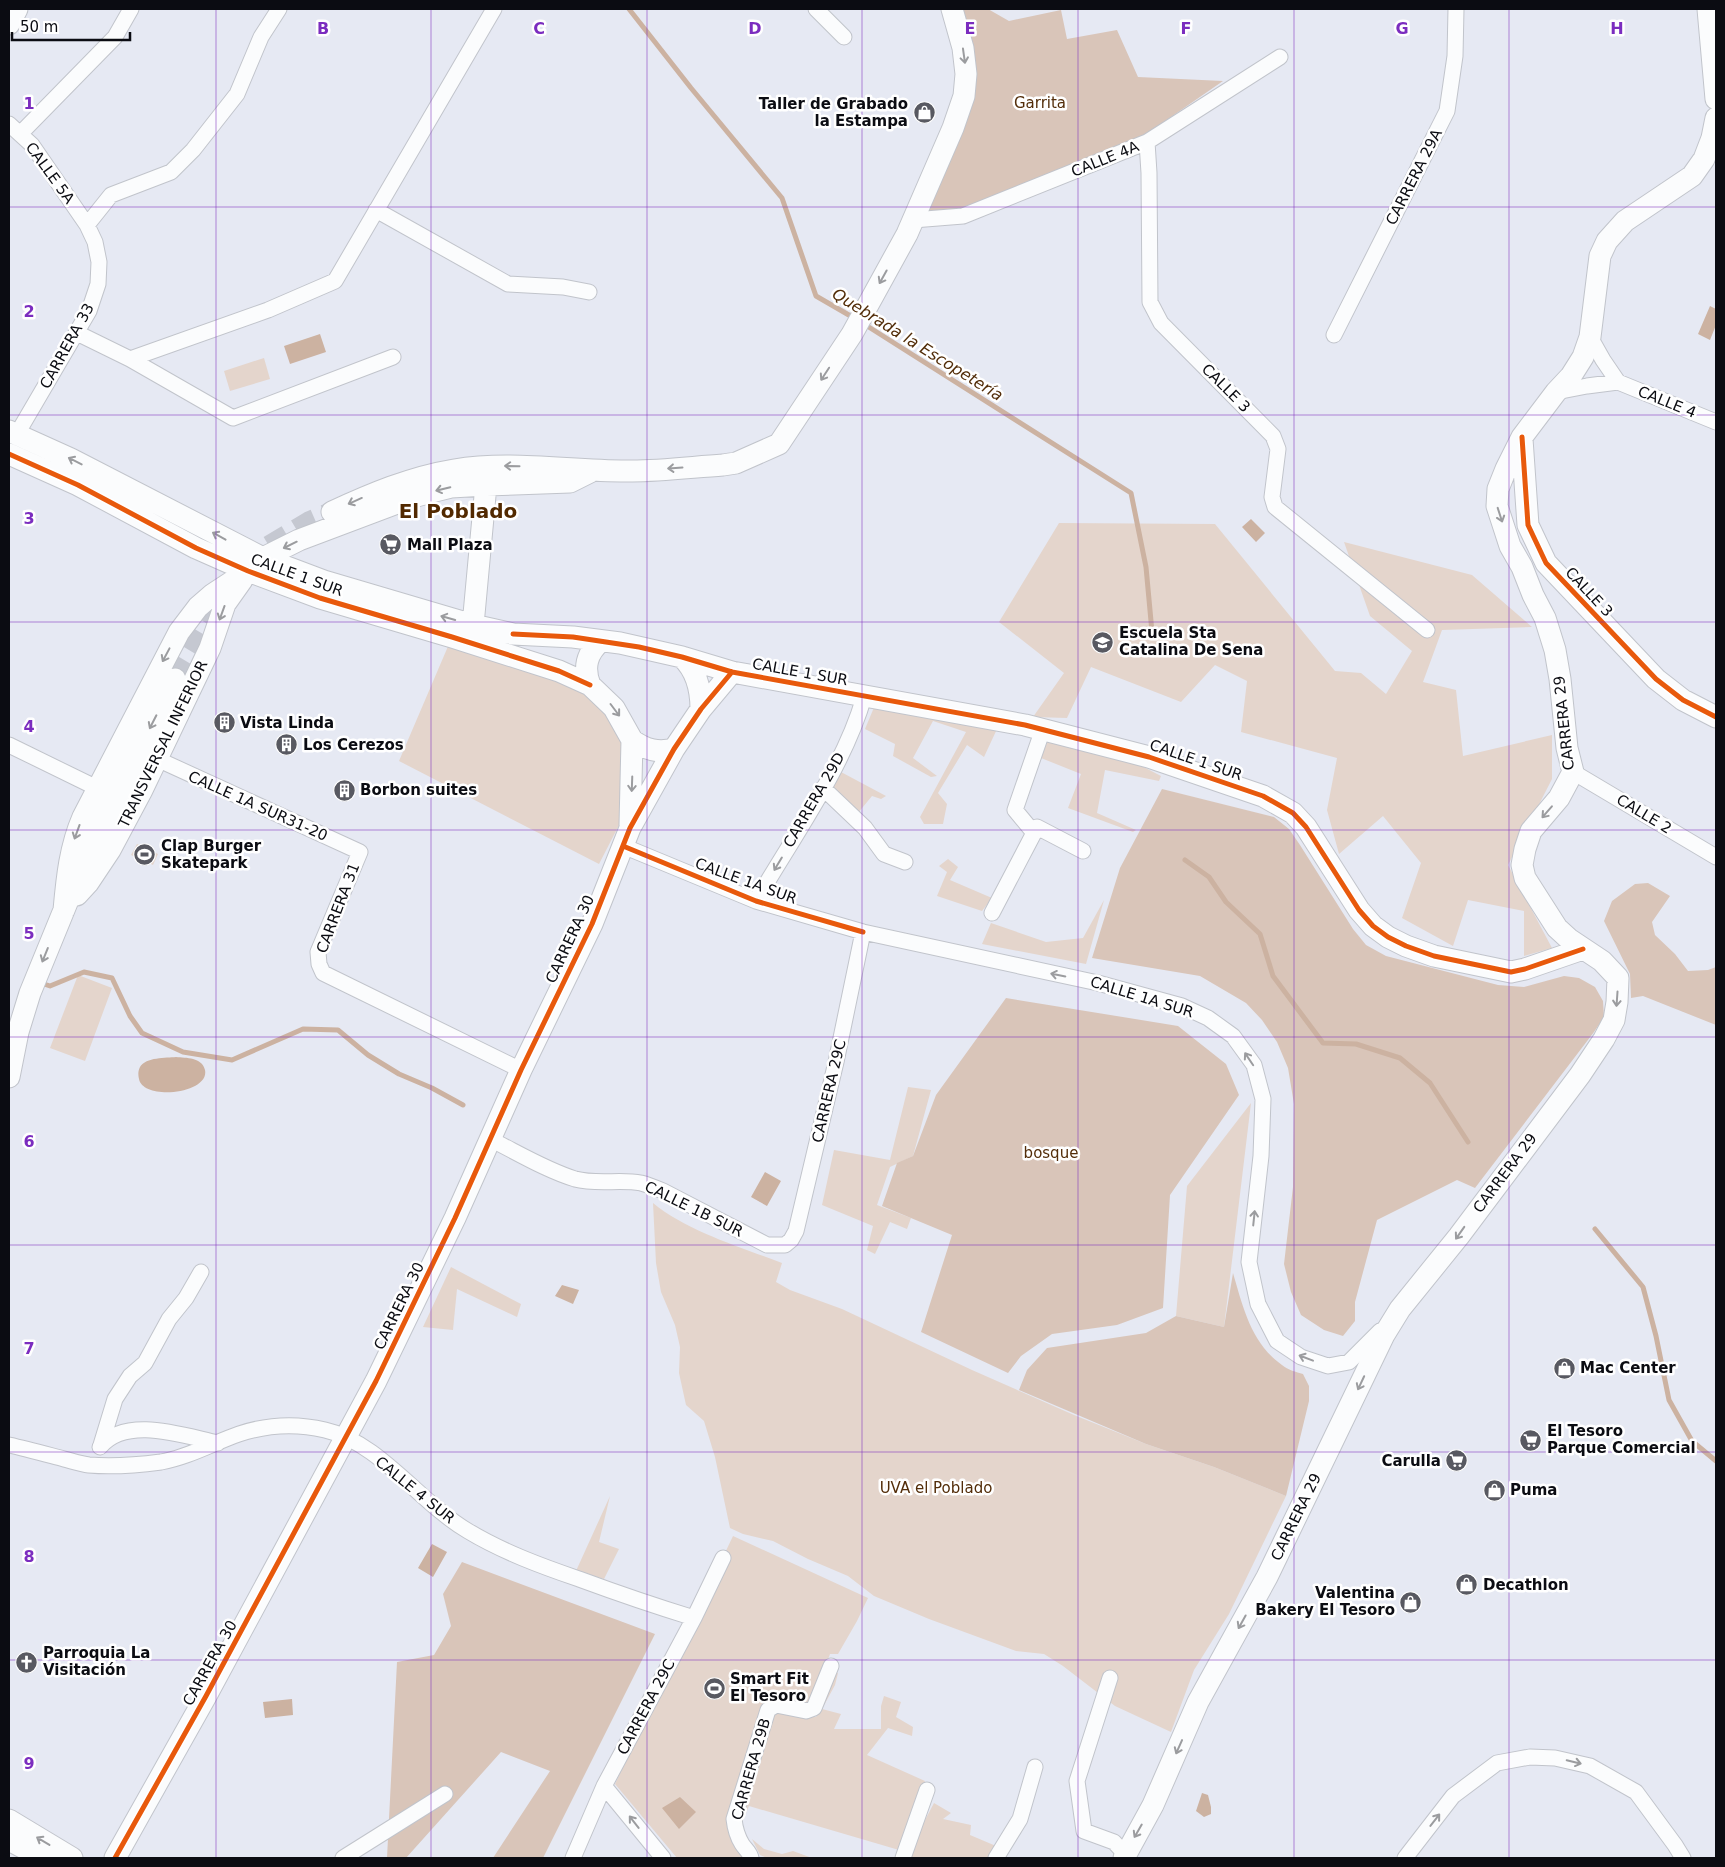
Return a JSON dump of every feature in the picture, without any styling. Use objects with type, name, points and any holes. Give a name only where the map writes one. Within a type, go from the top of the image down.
[{"type":"street","points":[[9,24],[17,9]]},
{"type":"street","points":[[20,134],[115,37],[131,9]]},
{"type":"street","points":[[87,225],[111,194],[171,172],[193,150],[237,94],[261,37],[279,9]]},
{"type":"street","points":[[130,360],[268,310],[335,281],[494,9]]},
{"type":"street","points":[[816,9],[844,37]]},
{"type":"street","points":[[332,512],[362,498],[405,482],[454,470],[486,466],[632,471],[736,463],[779,444],[852,334],[910,227],[953,128],[964,96],[966,74],[963,48],[952,9]]},
{"type":"street","name":"CARRERA 29A","points":[[1334,336],[1447,111],[1456,56],[1456,9]]},
{"type":"street","points":[[1708,9],[1716,100]]},
{"type":"street","name":"CALLE 4A","points":[[910,227],[963,216],[1147,142],[1280,57]]},
{"type":"street","points":[[1674,189],[1700,156],[1708,136],[1716,105]]},
{"type":"street","points":[[1498,489],[1522,437],[1579,364],[1590,336],[1602,248],[1625,221],[1692,176],[1713,147],[1716,118]]},
{"type":"street","name":"CALLE 5A","points":[[9,124],[32,145],[87,225]]},
{"type":"street","name":"CALLE 3","points":[[1147,142],[1150,302],[1161,323],[1273,436],[1278,449],[1272,497],[1276,507],[1428,630]]},
{"type":"street","points":[[376,210],[508,284],[563,287],[589,292]]},
{"type":"street","name":"CARRERA 33","points":[[11,440],[89,311],[98,284],[99,262],[95,242],[87,225]]},
{"type":"street","points":[[77,333],[130,360],[233,418],[393,357]]},
{"type":"street","name":"CALLE 4","points":[[1590,336],[1618,382]]},
{"type":"street","name":"CALLE 4","points":[[1556,392],[1618,382],[1716,422]]},
{"type":"street","name":"CALLE 3","points":[[1522,437],[1528,525],[1542,555],[1557,576],[1656,679],[1683,700],[1716,717]]},
{"type":"street","name":"CALLE 1 SUR","points":[[11,440],[71,459],[255,565],[320,598],[546,667],[590,685],[614,708],[632,740]]},
{"type":"street","name":"TRANSVERSAL INFERIOR","points":[[64,910],[67,867],[75,835],[97,788],[186,619],[213,594],[255,565],[299,540],[413,496],[451,487],[570,482],[594,469]]},
{"type":"street","points":[[1498,489],[1510,483],[1522,488],[1525,494]]},
{"type":"street","points":[[472,625],[486,485]]},
{"type":"street","name":"CARRERA 29","points":[[1125,1856],[1154,1805],[1198,1702],[1267,1577],[1373,1356],[1400,1309],[1459,1236],[1580,1075],[1614,1020],[1618,978],[1602,961],[1569,939],[1552,922],[1525,878],[1522,865],[1531,831],[1559,798],[1573,772],[1567,748],[1555,650],[1544,618],[1522,567],[1510,546],[1498,506],[1498,489]]},
{"type":"street","name":"CALLE 1 SUR","points":[[255,565],[324,581],[472,625],[512,634],[601,641],[682,657],[732,672],[1043,729],[1149,757],[1263,796],[1294,813],[1306,828],[1358,910],[1373,926],[1388,937],[1406,946],[1434,956],[1510,972],[1526,969],[1583,949]]},
{"type":"street","name":"TRANSVERSAL INFERIOR","points":[[64,910],[88,882],[110,850],[157,759],[210,648],[226,604],[255,565]]},
{"type":"street","points":[[590,685],[586,669],[587,661],[594,646],[601,641]]},
{"type":"street","points":[[682,657],[695,674],[701,697],[701,710]]},
{"type":"street","name":"CALLE 1 SUR","points":[[674,749],[701,710],[732,672]]},
{"type":"street","name":"TRANSVERSAL INFERIOR","points":[[9,1077],[13,1030],[82,866],[175,679]]},
{"type":"street","name":"CARRERA 29D","points":[[756,900],[823,788],[848,740],[864,697]]},
{"type":"street","points":[[1043,729],[1015,810],[1034,833],[992,913],[1037,827],[1083,851]]},
{"type":"street","points":[[632,740],[648,749],[657,751],[674,749]]},
{"type":"street","name":"CARRERA 30","points":[[626,837],[632,740]]},
{"type":"street","points":[[9,745],[97,788]]},
{"type":"street","name":"CARRERA 30","points":[[114,1858],[206,1696],[380,1373],[447,1235],[521,1070],[592,924],[626,837],[674,749]]},
{"type":"street","name":"CALLE 1A SUR31-20","points":[[157,759],[360,852]]},
{"type":"street","name":"CALLE 2","points":[[1573,772],[1716,857]]},
{"type":"street","points":[[823,788],[865,828],[884,854],[905,862]]},
{"type":"street","name":"CALLE 1A SUR","points":[[626,837],[756,900],[862,932],[1098,983],[1182,1006],[1208,1018],[1233,1036],[1254,1066],[1263,1099],[1261,1156],[1249,1262],[1258,1304],[1277,1341],[1300,1357],[1328,1366],[1349,1362],[1400,1309]]},
{"type":"street","name":"CARRERA 31","points":[[360,852],[318,952],[323,973],[521,1070]]},
{"type":"street","name":"CARRERA 29C","points":[[785,1245],[791,1240],[796,1231],[836,1062],[862,932]]},
{"type":"street","name":"CALLE 1B SUR","points":[[490,1139],[575,1178],[594,1182],[641,1183],[664,1191],[767,1245],[785,1245]]},
{"type":"street","points":[[88,1465],[101,1445],[116,1399],[130,1376],[145,1363],[169,1319],[186,1298],[201,1272]]},
{"type":"street","name":"CALLE 4 SUR","points":[[13,1446],[88,1465],[134,1464],[162,1462],[189,1455],[238,1434],[260,1428],[304,1426],[326,1430],[346,1437],[363,1447],[438,1511],[468,1531],[512,1554],[694,1618]]},
{"type":"street","points":[[101,1445],[116,1435],[140,1429],[161,1430],[218,1443]]},
{"type":"street","name":"CARRERA 29C","points":[[573,1858],[604,1786],[694,1618],[722,1558]]},
{"type":"street","name":"CARRERA 29B","points":[[751,1858],[735,1829],[734,1820],[768,1710],[776,1705],[806,1711],[814,1708],[831,1666]]},
{"type":"street","points":[[1110,1678],[1078,1781],[1084,1831],[1114,1842],[1125,1856]]},
{"type":"street","points":[[1405,1858],[1453,1796],[1498,1763],[1530,1757],[1555,1758],[1590,1766],[1636,1792],[1683,1858]]},
{"type":"street","points":[[996,1858],[1020,1819],[1035,1767]]},
{"type":"street","points":[[604,1786],[663,1858]]},
{"type":"street","points":[[903,1858],[927,1790]]},
{"type":"street","points":[[343,1858],[445,1794]]},
{"type":"street","points":[[9,1820],[72,1858]]},
{"type":"street","points":[[9,1840],[44,1858]]},
{"type":"green space","name":"Garrita","points":[[956,9],[988,9],[1009,21],[1061,10],[1067,39],[1117,30],[1138,77],[1223,81],[1145,135],[962,209],[923,212],[956,148]]},
{"type":"green space","points":[[264,358],[270,379],[230,391],[224,371]]},
{"type":"green space","points":[[1059,523],[1215,524],[1335,671],[1361,673],[1386,694],[1412,651],[1370,616],[1344,542],[1472,575],[1532,627],[1442,630],[1423,682],[1456,690],[1463,756],[1552,735],[1552,779],[1508,865],[1552,948],[1524,956],[1524,911],[1468,900],[1453,946],[1402,918],[1421,863],[1383,816],[1339,854],[1327,810],[1337,758],[1241,732],[1247,681],[1215,665],[1181,702],[1091,667],[1067,718],[1033,717],[1064,673],[999,622]]},
{"type":"green space","points":[[452,637],[575,678],[632,740],[631,802],[599,864],[399,761]]},
{"type":"green space","points":[[875,705],[997,729],[984,757],[967,745],[938,793],[947,804],[943,824],[924,824],[920,817],[966,732],[933,721],[913,758],[937,776],[931,777],[893,756],[895,744],[865,729]]},
{"type":"green space","points":[[1048,740],[1132,761],[1161,776],[1159,781],[1105,770],[1097,813],[1136,830],[1133,832],[1068,808],[1081,774],[1041,758]]},
{"type":"green space","points":[[841,772],[886,796],[881,799],[872,796],[858,813],[829,787]]},
{"type":"green space","points":[[1162,789],[1274,817],[1289,829],[1353,929],[1366,945],[1386,956],[1498,985],[1524,987],[1564,976],[1579,978],[1595,987],[1603,1001],[1604,1017],[1594,1032],[1475,1188],[1457,1180],[1377,1220],[1355,1302],[1355,1321],[1343,1336],[1324,1330],[1301,1315],[1291,1292],[1284,1264],[1293,1187],[1294,1104],[1288,1068],[1277,1042],[1262,1020],[1246,1003],[1200,976],[1092,958],[1120,868]]},
{"type":"green space","name":"Clap Burger Skatepark","points":[[137,844],[158,854],[153,865],[131,855]]},
{"type":"green space","points":[[948,859],[958,867],[950,880],[992,898],[982,911],[937,896],[947,872],[939,866]]},
{"type":"green space","points":[[1648,883],[1670,896],[1652,922],[1655,935],[1675,954],[1688,971],[1708,970],[1716,967],[1716,1025],[1643,996],[1631,998],[1630,974],[1604,921],[1612,901],[1635,884]]},
{"type":"green space","points":[[1104,900],[1086,964],[982,944],[991,923],[1046,942],[1083,938]]},
{"type":"green space","points":[[78,975],[112,988],[85,1061],[50,1048]]},
{"type":"green space","name":"bosque","points":[[1006,998],[1178,1026],[1226,1064],[1239,1095],[1170,1195],[1163,1308],[1117,1325],[1052,1334],[1021,1356],[1008,1373],[921,1332],[952,1235],[882,1206],[897,1163],[913,1156],[936,1095]]},
{"type":"green space","points":[[908,1087],[931,1090],[913,1156],[890,1167],[877,1205],[911,1218],[907,1229],[890,1222],[875,1254],[867,1250],[873,1226],[822,1205],[834,1150],[890,1160]]},
{"type":"green space","points":[[1251,1103],[1224,1327],[1176,1316],[1187,1186]]},
{"type":"green space","name":"UVA el Poblado","points":[[653,1203],[698,1230],[782,1263],[776,1282],[790,1290],[842,1309],[1074,1415],[1286,1496],[1229,1614],[1194,1670],[1171,1732],[1115,1706],[1063,1666],[1044,1654],[1016,1651],[929,1619],[874,1596],[848,1576],[808,1559],[773,1541],[743,1534],[730,1528],[715,1457],[704,1421],[686,1405],[679,1373],[680,1347],[675,1325],[661,1292],[656,1263]]},
{"type":"green space","points":[[451,1267],[521,1304],[517,1317],[457,1289],[453,1330],[423,1327]]},
{"type":"green space","points":[[1233,1273],[1250,1324],[1263,1346],[1284,1367],[1303,1374],[1309,1386],[1309,1401],[1286,1496],[1214,1467],[1146,1444],[1019,1390],[1027,1370],[1047,1348],[1146,1333],[1176,1316],[1224,1327]]},
{"type":"green space","points":[[610,1496],[599,1542],[619,1549],[604,1579],[576,1571]]},
{"type":"green space","points":[[733,1536],[868,1598],[838,1654],[830,1654],[811,1706],[766,1701],[727,1818],[745,1858],[677,1858],[615,1784]]},
{"type":"green space","points":[[462,1562],[655,1634],[543,1858],[493,1858],[550,1771],[501,1752],[406,1858],[387,1858],[397,1662],[434,1655],[451,1626],[443,1594]]},
{"type":"green space","points":[[838,1673],[835,1685],[822,1709],[841,1714],[834,1729],[881,1729],[881,1706],[884,1696],[901,1702],[896,1717],[913,1727],[912,1736],[888,1728],[867,1755],[925,1781],[899,1850],[749,1806],[741,1825],[739,1821],[773,1709],[816,1717],[832,1674]]},
{"type":"green space","points":[[934,1803],[951,1813],[943,1819],[971,1825],[970,1835],[996,1846],[990,1858],[911,1858],[915,1839]]},
{"type":"green space","points":[[752,1839],[764,1849],[782,1854],[793,1851],[812,1858],[767,1858],[760,1855]]},
{"type":"shaded area","points":[[1710,306],[1716,309],[1716,325],[1710,340],[1698,334]]},
{"type":"shaded area","points":[[320,334],[326,352],[290,364],[284,346]]},
{"type":"shaded area","points":[[1251,519],[1265,533],[1256,542],[1242,527]]},
{"type":"shaded area","points":[[176,1057],[193,1059],[201,1063],[205,1070],[204,1078],[197,1085],[175,1092],[152,1090],[143,1086],[138,1074],[139,1068],[143,1064],[156,1059]]},
{"type":"shaded area","points":[[765,1172],[781,1181],[767,1206],[751,1197]]},
{"type":"shaded area","points":[[562,1285],[579,1290],[573,1304],[555,1296]]},
{"type":"shaded area","points":[[432,1544],[447,1552],[433,1577],[418,1568]]},
{"type":"shaded area","points":[[292,1699],[293,1715],[265,1718],[263,1702]]},
{"type":"shaded area","points":[[1202,1793],[1208,1795],[1211,1807],[1211,1814],[1204,1817],[1196,1811]]},
{"type":"shaded area","points":[[680,1797],[696,1812],[679,1829],[662,1808]]},
{"type":"waterway","name":"Quebrada la Escopetería","points":[[629,9],[691,88],[782,198],[816,296],[854,318]]},
{"type":"waterway","name":"Quebrada la Escopetería","points":[[864,324],[1131,493],[1146,567],[1152,632]]},
{"type":"waterway","name":"Quebrada la Escopetería","points":[[1185,860],[1209,877],[1226,902],[1260,934],[1273,976],[1323,1043],[1356,1044],[1400,1058],[1430,1083],[1468,1142]]},
{"type":"waterway","points":[[41,983],[50,986],[84,972],[112,978],[130,1016],[142,1033],[183,1052],[232,1060],[303,1029],[338,1030],[368,1055],[399,1074],[432,1088],[463,1105]]},
{"type":"waterway","name":"Quebrada la Escopetería","points":[[1595,1229],[1643,1287],[1656,1336],[1669,1400],[1692,1441],[1716,1461]]},
{"type":"tunnel","points":[[269,546],[309,522],[332,512]]},
{"type":"tunnel","points":[[175,679],[221,601]]},
{"type":"cycle path","points":[[1522,437],[1528,525],[1546,563],[1656,679],[1683,700],[1716,717]]},
{"type":"cycle path","points":[[9,454],[78,485],[196,548],[248,571],[320,598],[559,671],[590,685]]},
{"type":"cycle path","points":[[513,634],[573,637],[639,647],[682,657],[732,672],[1025,725],[1149,757],[1263,796],[1293,813],[1306,827],[1359,910],[1373,926],[1388,937],[1406,946],[1434,956],[1511,972],[1583,949]]},
{"type":"cycle path","points":[[115,1858],[206,1696],[376,1381],[455,1218],[521,1070],[592,924],[630,828],[674,749],[701,709],[732,672]]},
{"type":"cycle path","points":[[623,846],[756,901],[863,932]]},
{"type":"place","name":"Taller de Grabado la Estampa","points":[[924,113]]},
{"type":"place","name":"Mall Plaza","points":[[391,545]]},
{"type":"place","name":"Escuela Sta Catalina De Sena","points":[[1103,642]]},
{"type":"place","name":"Vista Linda","points":[[224,723]]},
{"type":"place","name":"Los Cerezos","points":[[287,745]]},
{"type":"place","name":"Borbon suites","points":[[344,790]]},
{"type":"place","name":"Clap Burger Skatepark","points":[[145,855]]},
{"type":"place","name":"Mac Center","points":[[1564,1368]]},
{"type":"place","name":"El Tesoro Parque Comercial","points":[[1531,1440]]},
{"type":"place","name":"Carulla","points":[[1457,1461]]},
{"type":"place","name":"Puma","points":[[1494,1490]]},
{"type":"place","name":"Decathlon","points":[[1467,1585]]},
{"type":"place","name":"Valentina Bakery El Tesoro","points":[[1411,1602]]},
{"type":"place","name":"Parroquia La Visitación","points":[[27,1662]]},
{"type":"place","name":"Smart Fit El Tesoro","points":[[714,1688]]},
{"type":"district","name":"El Poblado","points":[[458,511]]}]
